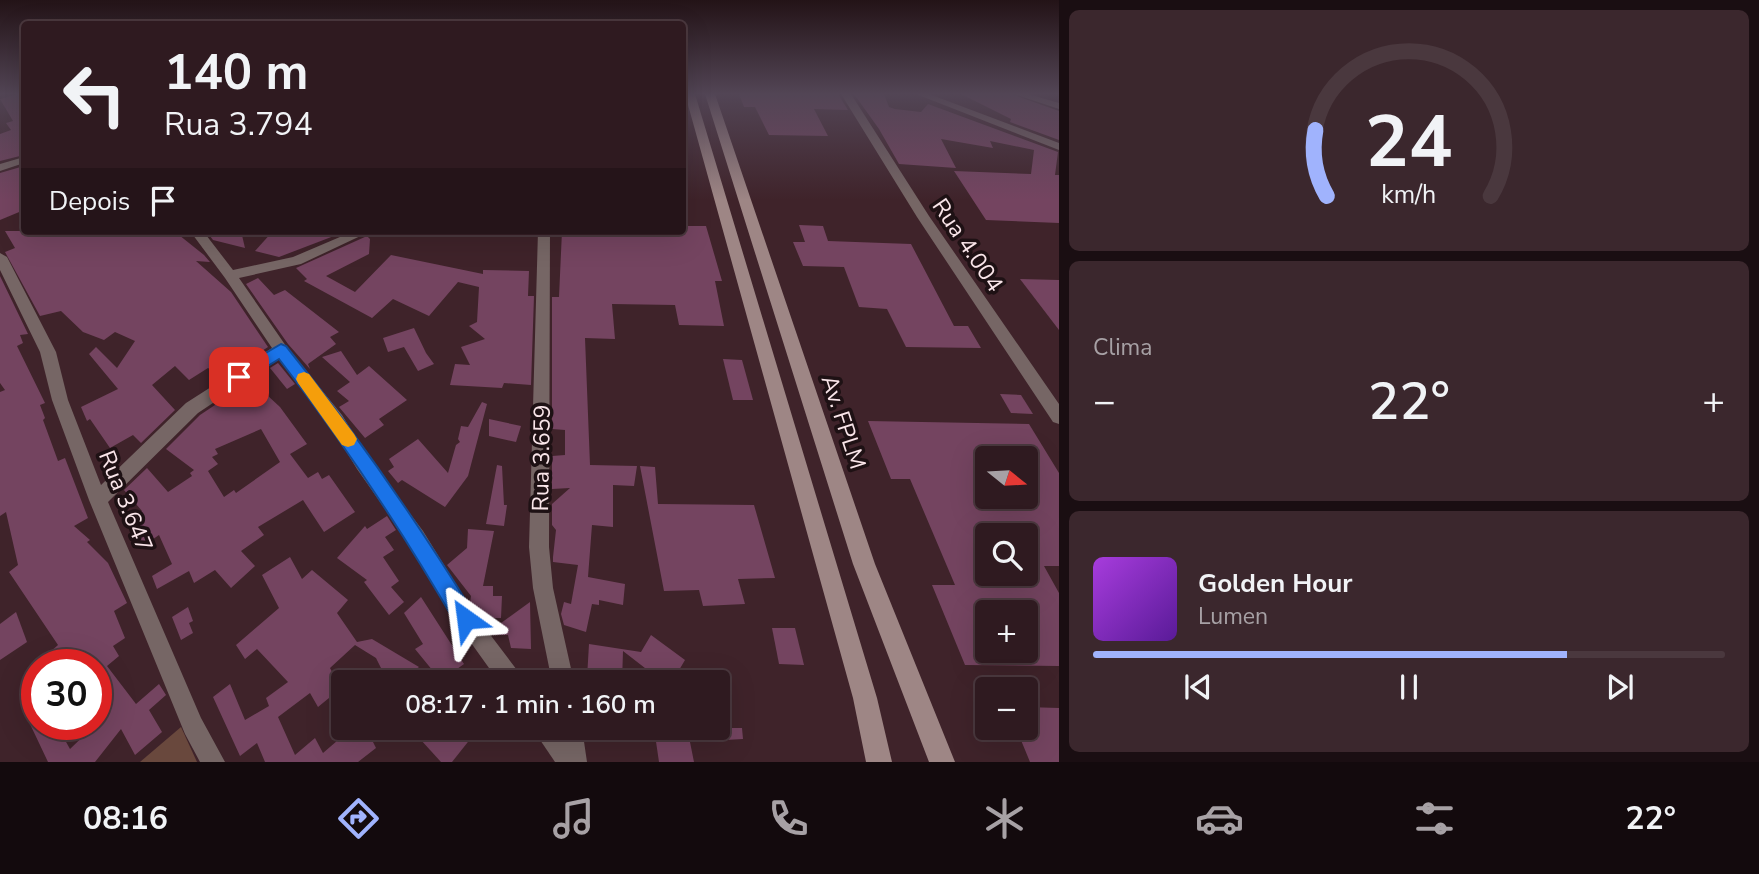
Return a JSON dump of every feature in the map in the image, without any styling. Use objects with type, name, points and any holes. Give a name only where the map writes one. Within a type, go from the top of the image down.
[{"type":"main road","points":[[700,130],[865,698],[878,762]]},
{"type":"main road","name":"Av. FPLM","points":[[722,130],[864,564],[942,762]]},
{"type":"main road","points":[[774,379],[804,380]]},
{"type":"street","name":"Rua 4.004","points":[[868,130],[923,216],[1059,417]]},
{"type":"street","points":[[1015,130],[1059,147]]},
{"type":"street","points":[[0,168],[21,161]]},
{"type":"street","points":[[199,235],[281,350],[336,420],[363,464],[416,537],[466,619],[503,670]]},
{"type":"street","points":[[230,275],[296,261],[356,235]]},
{"type":"street","name":"Rua 3.659","points":[[544,235],[539,547],[543,588],[560,670]]},
{"type":"street","name":"Rua 3.647","points":[[0,257],[48,352],[60,400],[98,500],[193,726],[213,762]]},
{"type":"street","points":[[98,500],[192,408],[281,350]]},
{"type":"street","points":[[553,740],[569,762]]},
{"type":"street","points":[[572,740],[575,762]]},
{"type":"shaded area","points":[[181,727],[197,762],[140,762]]},
{"type":"building","points":[[21,130],[21,156],[0,161],[0,134]]},
{"type":"building","points":[[766,130],[825,130],[828,136],[769,135]]},
{"type":"building","points":[[879,130],[997,130],[1058,152],[1055,175],[1059,175],[1059,223],[986,220],[954,171],[1031,174],[1034,150],[990,141],[993,148],[941,139],[956,168],[899,164]]},
{"type":"building","points":[[1031,130],[1059,130],[1059,140]]},
{"type":"building","points":[[21,167],[21,211],[0,220],[0,173]]},
{"type":"building","points":[[799,225],[823,226],[828,241],[911,244],[954,326],[968,326],[981,348],[906,347],[887,309],[859,307],[844,267],[803,266],[793,242],[805,242]]},
{"type":"building","points":[[686,226],[706,226],[722,281],[715,281],[724,326],[679,325],[675,305],[612,304],[615,339],[585,338],[590,465],[637,466],[634,486],[613,485],[613,527],[592,525],[588,577],[625,584],[623,605],[599,600],[599,605],[592,604],[586,632],[564,625],[561,614],[564,602],[571,604],[578,565],[553,562],[556,530],[552,525],[552,504],[570,488],[552,489],[552,456],[565,455],[565,430],[552,429],[552,297],[559,297],[562,235],[686,235]]},
{"type":"building","points":[[5,231],[21,231],[21,235],[50,236],[179,235],[210,262],[196,261],[231,292],[268,347],[222,377],[208,368],[189,380],[175,366],[152,385],[175,410],[141,443],[133,435],[110,448],[90,419],[87,421],[81,407],[118,389],[89,354],[96,347],[117,368],[135,341],[115,332],[104,340],[83,332],[61,311],[40,316],[5,252],[15,248]]},
{"type":"building","points":[[242,235],[245,248],[213,240],[210,236]]},
{"type":"building","points":[[269,235],[337,235],[279,257],[255,251]]},
{"type":"building","points":[[367,236],[370,239],[369,254],[326,276],[355,292],[391,255],[483,274],[483,270],[529,271],[528,296],[534,296],[531,385],[504,383],[502,388],[450,385],[455,364],[470,365],[461,347],[485,339],[469,326],[477,322],[479,287],[458,282],[429,316],[393,299],[372,318],[304,281],[307,279],[296,268]]},
{"type":"building","points":[[0,276],[28,334],[20,335],[23,343],[17,346],[45,403],[40,405],[45,418],[43,420],[58,461],[65,458],[88,518],[74,526],[90,540],[87,542],[108,563],[127,603],[114,611],[125,638],[113,646],[119,656],[112,662],[112,649],[54,649],[58,645],[9,572],[18,565],[6,512],[0,516],[0,392],[5,390],[0,383]]},
{"type":"building","points":[[258,278],[274,295],[285,290],[339,332],[330,337],[336,344],[308,364],[310,369],[288,344],[246,284]]},
{"type":"building","points":[[1020,279],[1059,280],[1059,330]]},
{"type":"building","points":[[414,328],[434,364],[418,371],[404,347],[388,352],[383,338]]},
{"type":"building","points":[[341,351],[357,375],[369,366],[407,400],[379,419],[384,425],[365,438],[339,407],[349,401],[337,391],[350,382],[322,357]]},
{"type":"building","points":[[723,359],[742,360],[753,400],[733,400]]},
{"type":"building","points":[[278,363],[295,384],[287,389],[270,368]]},
{"type":"building","points":[[245,385],[251,404],[267,395],[280,407],[307,444],[290,454],[308,478],[318,472],[322,479],[329,475],[355,512],[324,532],[303,500],[258,527],[264,535],[241,551],[255,566],[231,588],[215,570],[194,583],[189,571],[157,589],[152,576],[172,564],[159,535],[140,548],[125,522],[142,511],[124,490],[147,468],[168,492],[192,476],[190,473],[194,470],[166,449],[200,415]],"holes":[[[261,429],[280,462],[236,493],[234,490],[224,497],[208,471],[218,464],[212,457],[218,454],[215,449]]]},
{"type":"building","points":[[1000,394],[1021,395],[1033,414],[1011,413]]},
{"type":"building","points":[[482,402],[487,404],[468,476],[445,507],[402,480],[398,483],[388,471],[394,467],[389,459],[418,439],[448,473],[456,445],[460,442],[458,439],[461,426],[468,427]]},
{"type":"building","points":[[489,419],[521,426],[516,442],[489,436]]},
{"type":"building","points":[[868,421],[1029,424],[1059,473],[1059,566],[1044,566],[1059,593],[1059,666],[965,665],[932,585],[955,585],[910,479],[891,479]]},
{"type":"building","points":[[497,465],[502,466],[504,505],[507,505],[504,526],[486,524]]},
{"type":"building","points":[[640,466],[655,467],[658,504],[754,505],[775,578],[738,579],[745,604],[703,606],[699,590],[664,591]]},
{"type":"building","points":[[387,516],[396,530],[385,537],[394,550],[383,557],[399,581],[391,587],[404,602],[389,615],[364,582],[367,580],[337,558],[365,526],[367,529]]},
{"type":"building","points":[[468,529],[494,531],[483,586],[493,586],[493,596],[502,596],[501,618],[481,618],[470,603],[471,596],[447,565],[467,548]]},
{"type":"building","points":[[290,557],[302,579],[312,570],[348,600],[337,613],[357,642],[372,639],[419,667],[415,670],[382,670],[376,658],[355,645],[330,668],[331,701],[329,698],[318,707],[310,693],[278,717],[295,755],[315,738],[323,753],[338,740],[372,740],[376,748],[358,762],[265,762],[257,743],[240,756],[213,697],[230,684],[245,720],[269,706],[266,698],[288,682],[257,649],[245,659],[236,645],[279,608],[262,575]]},
{"type":"building","points":[[421,597],[464,664],[458,670],[432,670],[415,649],[423,644],[404,613]]},
{"type":"building","points":[[530,602],[531,649],[511,648],[508,635],[494,635],[490,631]]},
{"type":"building","points":[[188,607],[193,621],[189,623],[193,633],[181,640],[172,617]]},
{"type":"building","points":[[16,612],[27,642],[0,660],[0,624]]},
{"type":"building","points":[[772,628],[795,628],[804,665],[779,664]]},
{"type":"building","points":[[651,635],[685,660],[679,670],[648,670],[623,651],[622,670],[587,670],[589,644],[641,652]]},
{"type":"building","points":[[112,673],[136,704],[159,684],[166,695],[149,710],[162,732],[135,755],[121,729],[95,762],[48,762],[38,740],[65,740],[70,749],[79,740],[112,740]]},
{"type":"building","points":[[1038,707],[1059,708],[1059,762],[1030,762],[1021,740],[1038,740]]},
{"type":"building","points":[[730,728],[742,728],[743,739],[730,740]]},
{"type":"building","points":[[421,740],[469,740],[452,762],[441,762]]},
{"type":"building","points":[[656,740],[725,740],[690,742],[694,762],[659,762]]},
{"type":"slow traffic","points":[[304,379],[348,439]]},
{"type":"route","points":[[239,377],[281,350],[336,420],[363,464],[416,537],[466,619]]}]
